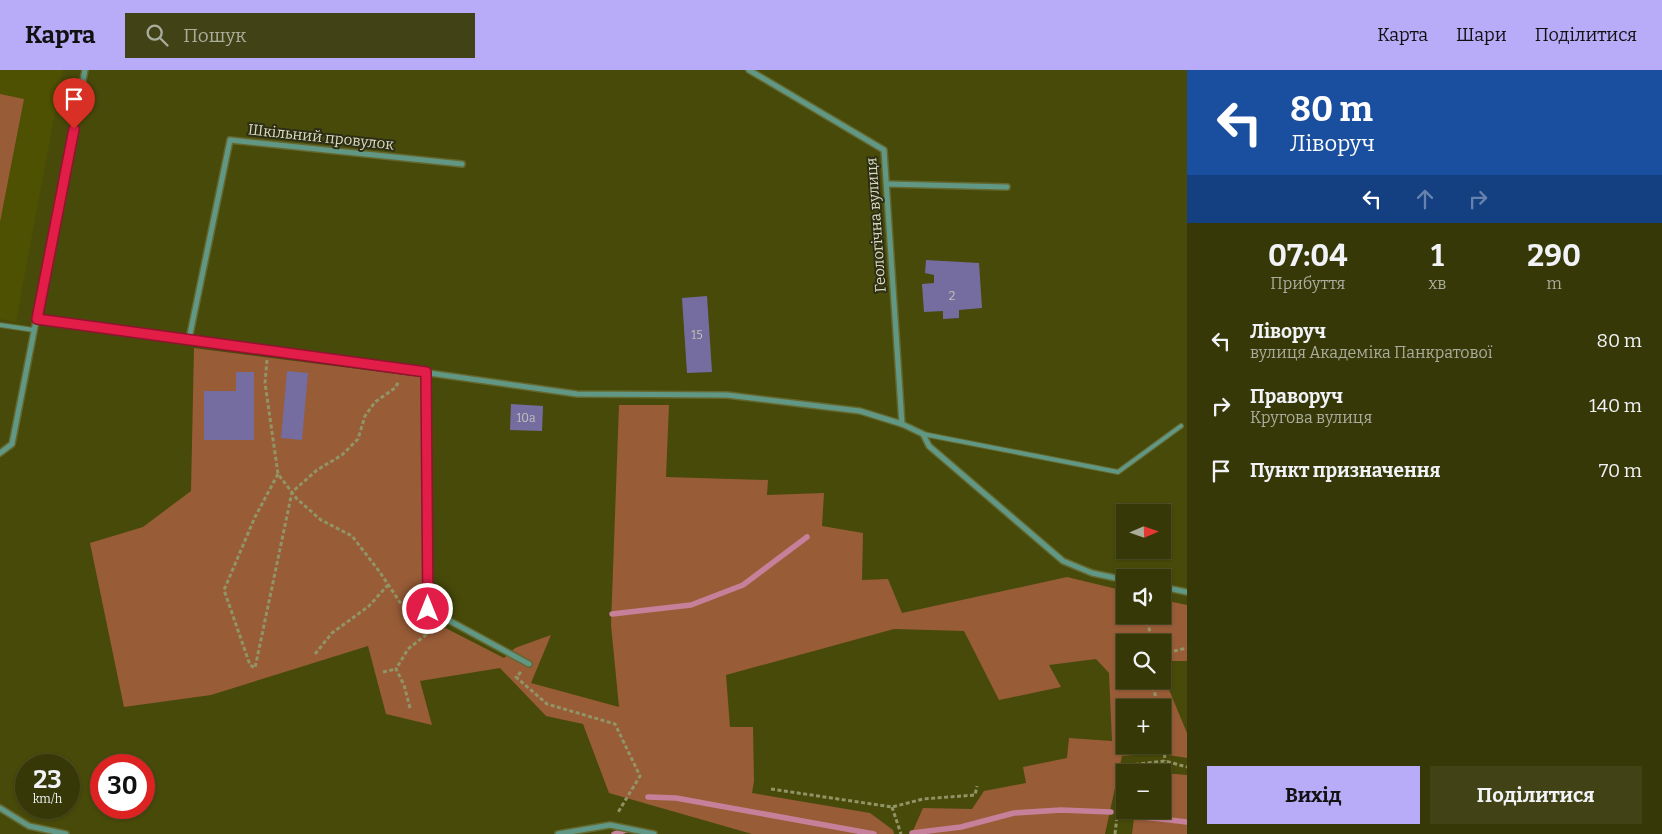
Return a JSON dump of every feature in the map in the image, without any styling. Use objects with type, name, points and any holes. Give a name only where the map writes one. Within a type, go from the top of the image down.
[{"type":"street","points":[[0,453],[12,444],[85,70]]},
{"type":"street","name":"Геологічна вулиця","points":[[749,70],[884,150],[902,424]]},
{"type":"street","name":"Шкільний провулок","points":[[189,339],[230,140],[462,164]]},
{"type":"street","points":[[887,184],[1007,187]]},
{"type":"street","points":[[37,319],[577,394],[727,395],[860,411],[902,424],[923,434],[929,446],[1063,561],[1092,573],[1116,578]]},
{"type":"street","points":[[426,372],[428,609],[529,664]]},
{"type":"street","points":[[1171,589],[1187,592]]},
{"type":"street","points":[[0,808],[29,826],[66,834]]},
{"type":"street","points":[[558,834],[610,825],[654,834]]},
{"type":"lane","points":[[0,325],[34,330]]},
{"type":"lane","points":[[923,434],[1118,472],[1181,426]]},
{"type":"path","points":[[267,350],[265,383],[278,474],[297,499],[321,520],[352,536],[410,617],[428,609]]},
{"type":"path","points":[[278,474],[255,517],[224,590],[250,665],[255,668],[292,492],[317,470],[342,455],[358,439],[365,416],[375,402],[395,388],[404,370]]},
{"type":"path","points":[[315,654],[332,633],[369,606],[388,585]]},
{"type":"path","points":[[383,672],[396,669],[408,649],[446,619]]},
{"type":"path","points":[[1171,652],[1187,648]]},
{"type":"path","points":[[529,664],[516,677],[547,704],[615,724],[640,776],[610,825]]},
{"type":"path","points":[[396,669],[404,685],[410,708]]},
{"type":"path","points":[[1165,754],[1165,761]]},
{"type":"path","points":[[1138,764],[1165,761],[1187,767]]},
{"type":"path","points":[[771,789],[892,807],[923,798],[975,795],[978,786]]},
{"type":"path","points":[[892,807],[901,834]]},
{"type":"path","points":[[1115,834],[1117,819]]},
{"type":"shaded area","points":[[0,70],[63,70],[16,322],[0,319]]},
{"type":"shaded area","points":[[0,94],[24,99],[0,222]]},
{"type":"shaded area","points":[[194,348],[421,377],[424,617],[504,658],[515,648],[551,635],[531,683],[619,707],[611,625],[619,405],[669,405],[666,477],[768,480],[767,495],[824,493],[822,526],[863,533],[862,580],[888,579],[902,613],[1067,577],[1116,589],[1116,624],[1171,624],[1171,602],[1187,605],[1187,661],[1172,661],[1171,664],[1171,634],[1116,634],[1116,689],[1169,689],[1187,733],[1187,758],[1162,754],[1171,754],[1171,699],[1116,699],[1116,754],[1145,754],[1122,756],[1120,764],[1116,764],[1116,784],[1105,834],[913,834],[923,808],[972,809],[984,791],[1026,783],[1023,767],[1067,758],[1069,738],[1112,741],[1109,673],[1096,659],[1049,665],[1061,687],[999,700],[964,631],[894,629],[726,675],[730,727],[753,727],[754,781],[752,793],[870,813],[893,830],[894,834],[752,834],[609,793],[583,724],[546,716],[500,668],[420,681],[432,725],[386,714],[368,646],[211,695],[124,707],[90,543],[143,527],[191,491]]},
{"type":"shaded area","points":[[1171,774],[1187,775],[1187,834],[1132,834],[1134,819],[1171,819]]},
{"type":"building","points":[[926,260],[979,263],[982,308],[959,310],[959,318],[943,319],[943,311],[924,312],[922,284],[934,283],[934,275],[925,273]]},
{"type":"building","points":[[707,296],[712,372],[687,373],[682,298]]},
{"type":"building","points":[[287,371],[308,373],[302,440],[281,438]]},
{"type":"building","points":[[236,372],[254,372],[254,440],[204,440],[204,391],[236,391]]},
{"type":"building","points":[[511,404],[543,406],[542,431],[510,430]]},
{"type":"waterway","points":[[612,614],[691,605],[743,585],[807,537]]},
{"type":"waterway","points":[[648,797],[676,798],[874,834]]},
{"type":"waterway","points":[[912,833],[961,827],[1014,813],[1061,810],[1111,812]]},
{"type":"waterway","points":[[1161,819],[1187,822]]},
{"type":"waterway","points":[[614,834],[626,830]]},
{"type":"route","points":[[74,129],[37,319],[426,372],[428,609]]}]
